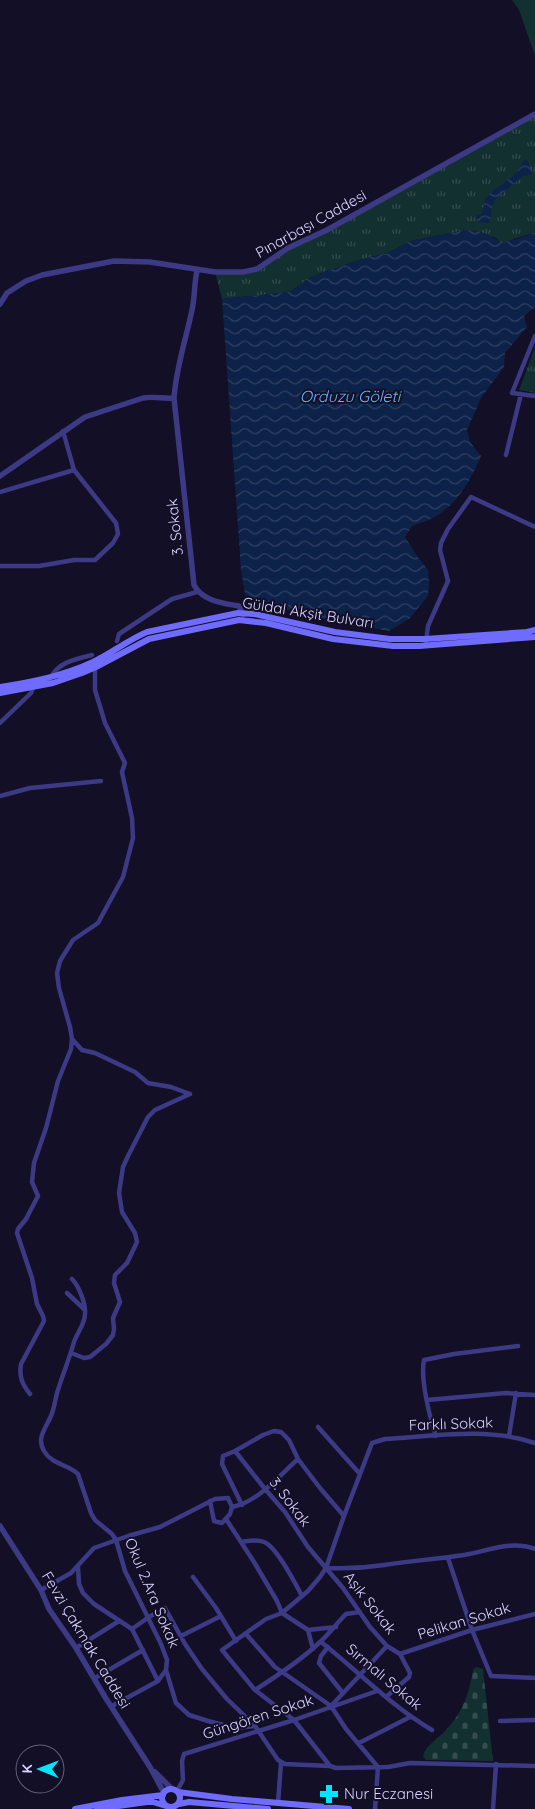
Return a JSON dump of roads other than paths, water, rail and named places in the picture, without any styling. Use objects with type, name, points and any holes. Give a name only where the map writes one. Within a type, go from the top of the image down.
[{"type":"main road","name":"Güldal Akşit Bulvarı","points":[[0,693],[61,681],[147,632],[243,616],[362,636],[426,642],[535,638]]},
{"type":"main road","name":"Güldal Akşit Bulvarı","points":[[426,642],[535,630]]},
{"type":"main road","name":"Güldal Akşit Bulvarı","points":[[0,687],[51,677],[94,661]]},
{"type":"main road","points":[[176,1791],[180,1800],[178,1806]]},
{"type":"main road","points":[[75,1809],[176,1791],[200,1796],[350,1809]]},
{"type":"main road","points":[[163,1794],[162,1801],[168,1807]]},
{"type":"main road","points":[[97,1809],[154,1802],[168,1807],[189,1802],[268,1809]]},
{"type":"street","name":"Pınarbaşı Caddesi","points":[[0,304],[11,290],[34,278],[114,261],[150,262],[197,271],[234,272],[257,269],[288,248],[327,230],[535,114]]},
{"type":"street","name":"3. Sokak","points":[[197,271],[193,306],[175,384],[174,398],[194,585],[198,592]]},
{"type":"street","points":[[535,336],[512,393],[535,396]]},
{"type":"street","points":[[506,455],[521,394]]},
{"type":"street","points":[[0,476],[63,431],[85,418],[139,399],[148,397],[174,398]]},
{"type":"street","points":[[0,566],[39,566],[74,560],[95,560],[113,544],[118,534],[116,523],[74,470],[63,431]]},
{"type":"street","points":[[0,492],[74,470]]},
{"type":"street","points":[[426,642],[428,626],[448,580],[440,550],[441,542],[471,497],[535,527]]},
{"type":"street","points":[[117,641],[120,634],[172,599],[198,592],[214,601],[239,606],[243,616]]},
{"type":"street","points":[[30,1394],[21,1380],[21,1364],[44,1321],[37,1304],[32,1278],[17,1233],[38,1196],[32,1182],[32,1171],[58,1081],[71,1049],[72,1040],[57,973],[60,961],[73,940],[98,923],[123,877],[133,838],[132,818],[122,772],[125,763],[105,722],[95,690],[94,661]]},
{"type":"street","points":[[0,723],[31,694],[33,688]]},
{"type":"street","points":[[0,796],[30,788],[100,781]]},
{"type":"street","points":[[72,1040],[82,1050],[95,1053],[135,1072],[148,1083],[171,1087],[190,1094],[155,1110],[148,1117],[123,1167],[119,1193],[122,1212],[135,1232],[137,1242],[127,1263],[115,1275],[114,1283],[120,1302],[113,1318],[114,1330],[112,1335],[106,1344],[90,1356],[84,1358],[71,1353],[85,1316],[85,1310],[76,1284],[72,1279]]},
{"type":"street","points":[[67,1293],[85,1310]]},
{"type":"street","points":[[436,1436],[429,1415],[424,1360],[454,1354],[518,1346]]},
{"type":"street","name":"Okul 2.Ara Sokak","points":[[71,1353],[57,1393],[52,1415],[42,1434],[42,1446],[45,1453],[52,1461],[78,1474],[95,1520],[112,1534],[116,1540],[125,1570],[165,1653],[167,1660],[166,1670],[176,1703],[189,1715],[235,1728],[254,1726]]},
{"type":"street","points":[[427,1400],[516,1393],[535,1395]]},
{"type":"street","points":[[509,1436],[516,1393]]},
{"type":"street","points":[[318,1427],[360,1474],[326,1568],[315,1584],[282,1613],[266,1620],[222,1650],[255,1690],[294,1720],[330,1766]]},
{"type":"street","points":[[242,1505],[222,1464],[223,1456],[274,1431],[281,1432],[289,1440],[298,1459],[344,1516]]},
{"type":"street","name":"Farklı Sokak","points":[[360,1474],[372,1444],[385,1440],[481,1435],[509,1436],[535,1443]]},
{"type":"street","name":"3. Sokak","points":[[235,1451],[286,1512],[298,1533],[326,1568]]},
{"type":"street","points":[[232,1507],[242,1505],[265,1489],[298,1459]]},
{"type":"street","points":[[41,1590],[71,1573],[94,1548],[160,1527],[210,1501],[220,1498],[228,1498],[232,1507]]},
{"type":"street","points":[[210,1501],[214,1521],[219,1523],[226,1519],[232,1507]]},
{"type":"street","points":[[226,1519],[277,1601],[282,1613],[308,1630],[336,1627]]},
{"type":"street","name":"Fevzi Çakmak Caddesi","points":[[0,1526],[41,1590],[49,1609],[76,1648],[150,1766]]},
{"type":"street","points":[[241,1542],[253,1540],[265,1542],[269,1545],[282,1561],[302,1596]]},
{"type":"street","points":[[326,1568],[358,1569],[448,1558],[522,1544],[535,1549]]},
{"type":"street","points":[[448,1558],[472,1630],[491,1676],[494,1678],[535,1678]]},
{"type":"street","points":[[78,1567],[79,1584],[83,1593],[94,1604],[132,1629],[158,1681]]},
{"type":"street","name":"Aşık Sokak","points":[[326,1568],[370,1627],[387,1646],[400,1654],[410,1673],[409,1677],[386,1697]]},
{"type":"street","points":[[193,1577],[236,1641]]},
{"type":"street","points":[[132,1629],[165,1608],[202,1669],[227,1699],[254,1726],[281,1763],[278,1803]]},
{"type":"street","points":[[255,1690],[282,1673],[313,1649],[336,1627],[346,1614],[360,1612]]},
{"type":"street","name":"Pelikan Sokak","points":[[400,1654],[472,1630],[535,1614]]},
{"type":"street","points":[[181,1636],[221,1616]]},
{"type":"street","points":[[76,1648],[119,1621]]},
{"type":"street","points":[[308,1630],[313,1649]]},
{"type":"street","points":[[246,1634],[282,1673],[331,1706],[378,1767],[375,1809]]},
{"type":"street","name":"Sırmalı Sokak","points":[[321,1642],[361,1675],[377,1691],[410,1717],[432,1730]]},
{"type":"street","points":[[331,1706],[342,1692],[361,1675],[387,1646]]},
{"type":"street","points":[[328,1648],[320,1656],[319,1663],[342,1692]]},
{"type":"street","points":[[95,1678],[143,1650]]},
{"type":"street","points":[[112,1706],[158,1681],[166,1670]]},
{"type":"street","name":"Güngören Sokak","points":[[176,1791],[183,1780],[182,1765],[184,1754],[294,1720],[377,1691]]},
{"type":"street","points":[[359,1744],[410,1717]]},
{"type":"street","points":[[500,1721],[535,1720]]},
{"type":"street","points":[[281,1763],[340,1768],[378,1767],[410,1763],[535,1766]]},
{"type":"street","points":[[493,1809],[496,1764]]},
{"type":"street","points":[[150,1766],[176,1791]]},
{"type":"street","points":[[150,1766],[163,1794]]},
{"type":"water","points":[[527,159],[532,174],[523,176],[498,197],[493,203],[489,223],[476,220],[477,214],[480,215],[482,213],[487,197],[517,172],[523,161]]},
{"type":"water","name":"Orduzu Göleti","points":[[466,230],[485,233],[501,243],[535,232],[535,307],[524,316],[527,327],[505,353],[504,367],[481,398],[467,430],[470,442],[481,456],[462,492],[440,514],[412,526],[405,537],[428,570],[428,596],[409,619],[389,631],[326,620],[303,612],[258,605],[245,594],[241,570],[222,299],[290,292],[311,277],[359,260],[388,253],[411,241]]},
{"type":"place","name":"Nur Eczanesi","points":[[329,1794]]}]
